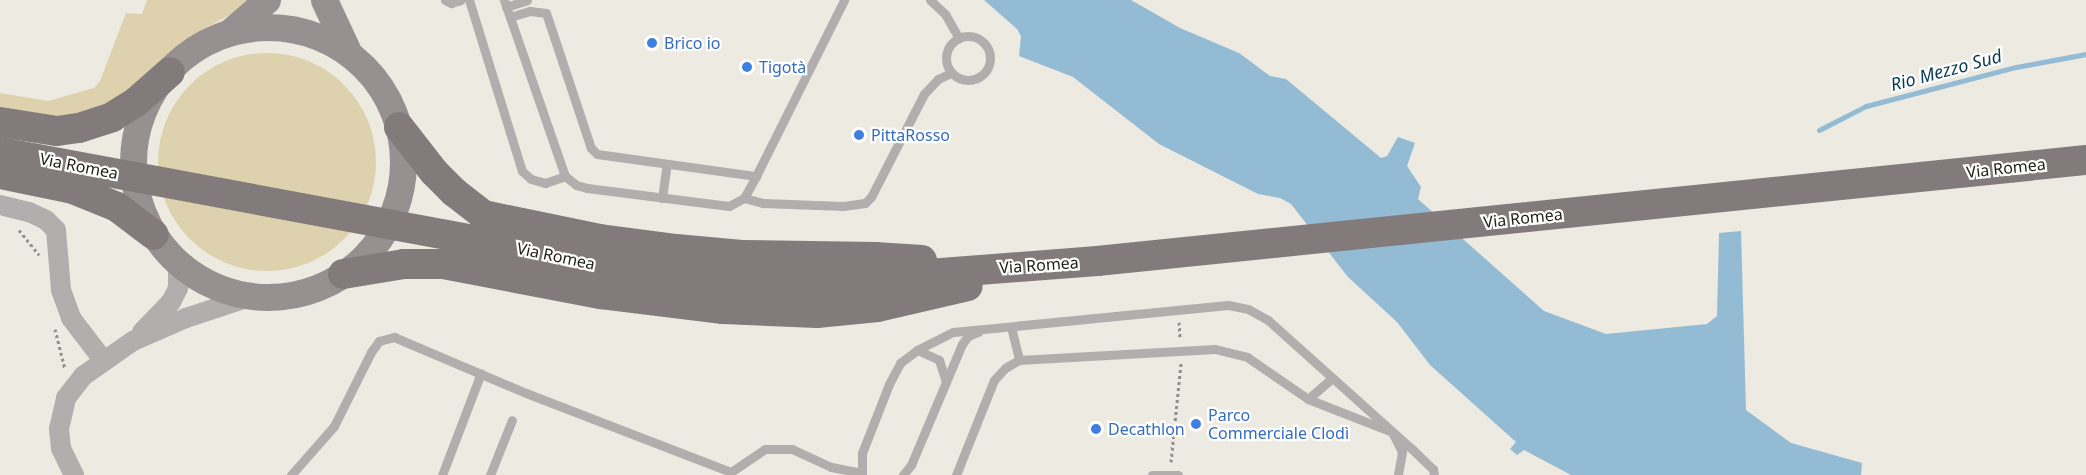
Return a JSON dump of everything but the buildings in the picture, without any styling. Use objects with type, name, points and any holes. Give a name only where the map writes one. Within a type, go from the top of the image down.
[{"type":"main road","points":[[0,122],[57,131],[78,128],[112,117],[136,102],[195,50],[228,33],[267,0]]},
{"type":"main road","points":[[324,0],[347,49]]},
{"type":"main road","points":[[228,33],[264,25],[329,39],[347,49],[363,64],[385,93],[399,127],[434,172],[454,192],[483,215],[600,239],[742,255],[875,257],[924,261],[1032,251],[1097,261]]},
{"type":"main road","points":[[163,246],[139,203],[132,168],[135,132],[147,99],[170,72]]},
{"type":"main road","points":[[0,174],[73,189],[117,207],[208,283],[252,296],[284,296],[315,288],[343,274],[374,246],[394,209],[403,168],[399,127]]},
{"type":"main road","name":"Via Romea","points":[[0,152],[677,279],[824,285],[902,276],[1097,261],[2086,160]]},
{"type":"main road","points":[[343,274],[404,264],[443,264],[621,297],[723,309],[817,313],[878,307],[1097,261]]},
{"type":"street","points":[[0,205],[29,212],[46,220],[56,230],[61,290],[70,318],[103,360]]},
{"type":"street","points":[[133,341],[171,302],[178,288],[178,270],[163,246]]},
{"type":"street","points":[[74,475],[62,448],[59,429],[70,391],[103,360],[133,341],[195,314],[252,296]]},
{"type":"lane","points":[[445,0],[451,3],[461,0]]},
{"type":"lane","points":[[469,0],[522,171],[531,179],[545,183],[565,176]]},
{"type":"lane","points":[[527,0],[505,3],[565,176],[576,185],[587,188],[729,206],[744,198],[844,0]]},
{"type":"lane","points":[[930,0],[945,14],[959,38]]},
{"type":"lane","points":[[510,17],[530,11],[546,13],[591,148],[597,154],[756,176]]},
{"type":"lane","points":[[970,36],[984,44],[988,50],[988,65],[985,72],[972,80],[965,80],[951,73],[947,66],[947,51],[959,38],[970,36]]},
{"type":"lane","points":[[744,198],[763,203],[831,206],[865,203],[871,197],[924,94],[938,79],[951,73]]},
{"type":"lane","points":[[662,198],[667,164]]},
{"type":"lane","points":[[291,475],[334,426],[379,341],[394,337],[731,472],[765,449],[792,449],[831,467],[862,474],[862,453],[889,384],[900,363],[916,350],[953,332],[1178,312],[1228,305],[1248,309],[1268,320],[1432,469],[1434,475]]},
{"type":"lane","points":[[1011,327],[1019,360]]},
{"type":"lane","points":[[903,475],[911,465],[962,344],[968,336],[983,330]]},
{"type":"lane","points":[[956,475],[994,380],[1005,368],[1019,360],[1215,349],[1247,357],[1308,399],[1392,432],[1402,452],[1398,475]]},
{"type":"lane","points":[[916,350],[939,360],[946,382]]},
{"type":"lane","points":[[442,475],[481,373]]},
{"type":"lane","points":[[1308,399],[1332,378]]},
{"type":"lane","points":[[490,475],[512,420]]},
{"type":"lane","points":[[1152,475],[1174,474]]},
{"type":"path","points":[[1174,474],[1182,377],[1178,312]]},
{"type":"shaded area","points":[[147,0],[256,0],[199,32],[168,56],[118,103],[56,122],[0,115],[0,93],[48,101],[94,88],[100,81],[126,13],[142,14]]},
{"type":"shaded area","points":[[267,53],[288,55],[309,61],[344,85],[368,120],[374,141],[376,162],[374,183],[368,204],[344,239],[309,263],[288,269],[267,271],[246,269],[225,263],[190,239],[166,204],[160,183],[158,162],[160,141],[166,120],[190,85],[225,61],[246,55]]},
{"type":"water","points":[[984,0],[1131,0],[1180,28],[1239,53],[1270,76],[1286,79],[1381,158],[1387,156],[1398,137],[1415,143],[1407,166],[1421,187],[1418,199],[1544,311],[1606,334],[1707,324],[1717,316],[1719,233],[1741,231],[1746,410],[1791,443],[1862,463],[1861,475],[1571,475],[1524,450],[1517,455],[1510,449],[1516,442],[1430,365],[1397,322],[1348,277],[1291,204],[1280,198],[1258,194],[1159,144],[1073,77],[1019,56],[1021,36],[1017,29]]},
{"type":"waterway","name":"Rio Mezzo Sud","points":[[1819,130],[1866,106],[2016,67],[2086,54]]},
{"type":"place","name":"Brico io","points":[[652,43]]},
{"type":"place","name":"Tigotà","points":[[747,67]]},
{"type":"place","name":"PittaRosso","points":[[859,135]]},
{"type":"place","name":"Parco Commerciale Clodì","points":[[1196,424]]},
{"type":"place","name":"Decathlon","points":[[1096,429]]}]
